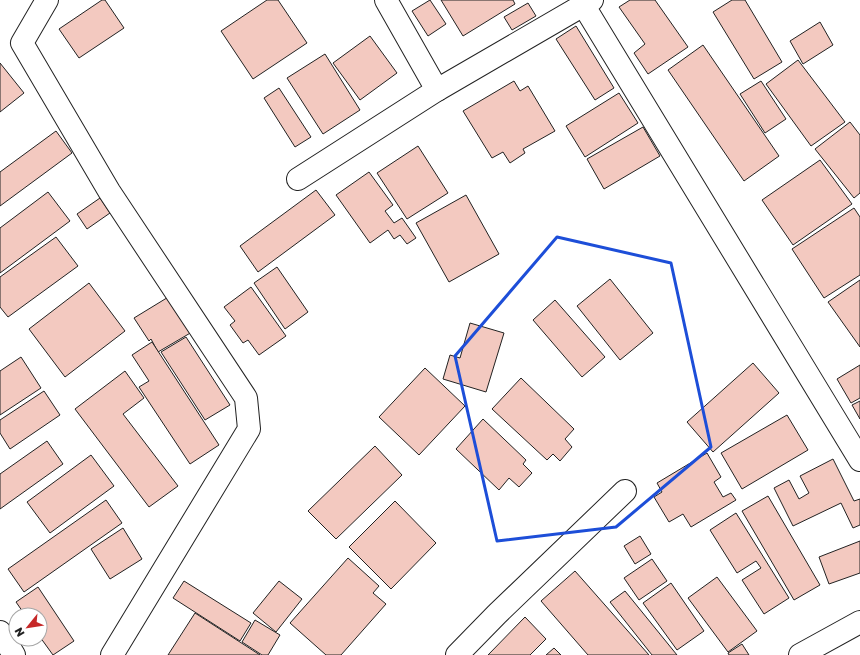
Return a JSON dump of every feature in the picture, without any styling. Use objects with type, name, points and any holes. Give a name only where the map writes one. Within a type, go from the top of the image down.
[{"type":"street","points":[[47,0],[22,43],[109,191],[246,398],[249,429],[112,655]]},
{"type":"street","points":[[386,0],[437,90]]},
{"type":"street","points":[[298,179],[437,90],[588,3],[860,460]]},
{"type":"street","points":[[457,655],[625,491]]},
{"type":"street","points":[[800,655],[860,622]]},
{"type":"street","points":[[0,632],[14,655]]},
{"type":"highlighted area","points":[[557,237],[671,263],[711,447],[616,527],[497,541],[455,356]]},
{"type":"building","points":[[102,0],[105,0],[124,28],[79,58],[59,29]]},
{"type":"building","points":[[267,0],[278,0],[307,43],[253,79],[221,31]]},
{"type":"building","points":[[430,0],[446,24],[428,36],[412,11]]},
{"type":"building","points":[[441,0],[513,0],[515,4],[463,36]]},
{"type":"building","points":[[630,0],[655,0],[688,47],[648,74],[634,53],[645,44],[619,7]]},
{"type":"building","points":[[732,0],[745,0],[782,62],[754,79],[713,12]]},
{"type":"building","points":[[528,3],[536,16],[512,30],[504,17]]},
{"type":"building","points":[[820,22],[833,45],[803,64],[790,41]]},
{"type":"building","points":[[576,26],[614,88],[595,100],[556,39]]},
{"type":"building","points":[[370,36],[397,73],[360,100],[333,63]]},
{"type":"building","points":[[703,45],[779,156],[744,181],[668,70]]},
{"type":"building","points":[[325,54],[360,110],[323,134],[287,78]]},
{"type":"building","points":[[798,60],[845,122],[811,146],[766,84]]},
{"type":"building","points":[[0,63],[24,93],[0,112]]},
{"type":"building","points":[[514,81],[520,91],[528,86],[555,131],[523,149],[525,153],[510,163],[503,152],[492,158],[463,111]]},
{"type":"building","points":[[761,81],[786,119],[765,133],[740,94]]},
{"type":"building","points":[[279,88],[311,137],[295,147],[264,98]]},
{"type":"building","points":[[619,93],[638,123],[585,157],[566,126]]},
{"type":"building","points":[[850,122],[860,135],[860,193],[854,198],[815,149]]},
{"type":"building","points":[[643,127],[660,156],[604,189],[587,159]]},
{"type":"building","points":[[56,131],[72,153],[0,206],[0,172]]},
{"type":"building","points":[[418,146],[448,193],[407,219],[377,173]]},
{"type":"building","points":[[820,160],[852,204],[793,245],[762,200]]},
{"type":"building","points":[[369,172],[393,205],[385,211],[394,223],[402,218],[416,238],[407,244],[400,235],[394,239],[388,230],[370,243],[336,195]]},
{"type":"building","points":[[316,190],[335,215],[258,272],[240,246]]},
{"type":"building","points":[[48,192],[70,221],[0,273],[0,228]]},
{"type":"building","points":[[466,195],[499,254],[449,282],[416,223]]},
{"type":"building","points":[[100,198],[110,213],[87,229],[77,214]]},
{"type":"building","points":[[854,208],[860,217],[860,275],[824,298],[792,249]]},
{"type":"building","points":[[56,237],[78,266],[8,317],[0,307],[0,277]]},
{"type":"building","points":[[277,267],[308,312],[285,329],[254,283]]},
{"type":"building","points":[[610,279],[653,333],[620,360],[577,306]]},
{"type":"building","points":[[860,280],[860,347],[828,302]]},
{"type":"building","points":[[89,283],[125,331],[65,377],[29,329]]},
{"type":"building","points":[[251,287],[286,336],[259,355],[248,340],[243,343],[230,325],[235,321],[224,307]]},
{"type":"building","points":[[170,296],[192,332],[158,352],[151,339],[149,341],[134,318]]},
{"type":"building","points":[[555,300],[605,357],[582,377],[533,320]]},
{"type":"building","points":[[470,323],[504,333],[486,392],[443,379],[450,355],[460,358]]},
{"type":"building","points":[[186,337],[230,405],[205,420],[161,352]]},
{"type":"building","points":[[152,342],[219,445],[190,464],[139,387],[149,381],[132,355]]},
{"type":"building","points":[[21,357],[41,388],[0,415],[0,371]]},
{"type":"building","points":[[753,363],[779,393],[713,452],[687,422]]},
{"type":"building","points":[[860,365],[860,398],[851,403],[837,379]]},
{"type":"building","points":[[425,368],[465,406],[419,455],[379,417]]},
{"type":"building","points":[[125,371],[144,398],[123,414],[178,486],[149,507],[75,409]]},
{"type":"building","points":[[521,378],[574,429],[565,439],[572,447],[560,461],[553,454],[547,460],[492,409]]},
{"type":"building","points":[[44,391],[60,415],[10,449],[0,433],[0,420]]},
{"type":"building","points":[[860,401],[860,419],[852,405]]},
{"type":"building","points":[[787,415],[808,450],[742,489],[721,453]]},
{"type":"building","points":[[483,419],[526,460],[523,464],[532,473],[519,487],[509,478],[499,490],[456,449]]},
{"type":"building","points":[[47,441],[63,464],[0,509],[0,474]]},
{"type":"building","points":[[375,446],[402,475],[336,539],[308,511]]},
{"type":"building","points":[[707,453],[721,477],[714,482],[723,497],[731,493],[736,500],[691,527],[683,514],[669,522],[654,497],[662,492],[657,483]]},
{"type":"building","points":[[91,455],[114,486],[50,533],[27,502]]},
{"type":"building","points":[[833,459],[854,501],[860,499],[860,525],[853,528],[841,503],[793,526],[774,488],[789,480],[799,499],[809,493],[800,476]]},
{"type":"building","points":[[768,496],[820,585],[794,600],[742,511]]},
{"type":"building","points":[[106,500],[122,523],[24,592],[8,569]]},
{"type":"building","points":[[395,501],[436,543],[391,589],[349,547]]},
{"type":"building","points":[[736,513],[789,598],[764,614],[742,580],[761,568],[756,561],[737,573],[710,530]]},
{"type":"building","points":[[123,528],[142,559],[110,579],[91,549]]},
{"type":"building","points":[[640,536],[651,554],[635,564],[624,546]]},
{"type":"building","points":[[860,541],[860,573],[829,584],[819,557]]},
{"type":"building","points":[[348,558],[379,586],[373,593],[386,604],[341,655],[326,655],[290,623]]},
{"type":"building","points":[[652,559],[667,581],[639,600],[624,578]]},
{"type":"building","points":[[575,571],[649,655],[588,655],[541,601]]},
{"type":"building","points":[[717,577],[757,631],[728,652],[688,598]]},
{"type":"building","points":[[184,581],[251,623],[240,641],[173,598]]},
{"type":"building","points":[[279,581],[302,599],[276,632],[253,613]]},
{"type":"building","points":[[671,583],[704,631],[677,650],[643,603]]},
{"type":"building","points":[[38,587],[74,641],[53,655],[47,647],[48,607],[19,607],[16,602]]},
{"type":"building","points":[[625,591],[677,655],[652,655],[610,602]]},
{"type":"building","points":[[195,613],[260,655],[168,655]]},
{"type":"building","points":[[525,617],[546,639],[530,655],[488,655]]},
{"type":"building","points":[[255,620],[280,635],[268,655],[262,655],[242,642]]},
{"type":"building","points":[[742,644],[749,655],[729,655],[728,653]]},
{"type":"building","points":[[554,648],[561,655],[546,655]]}]
